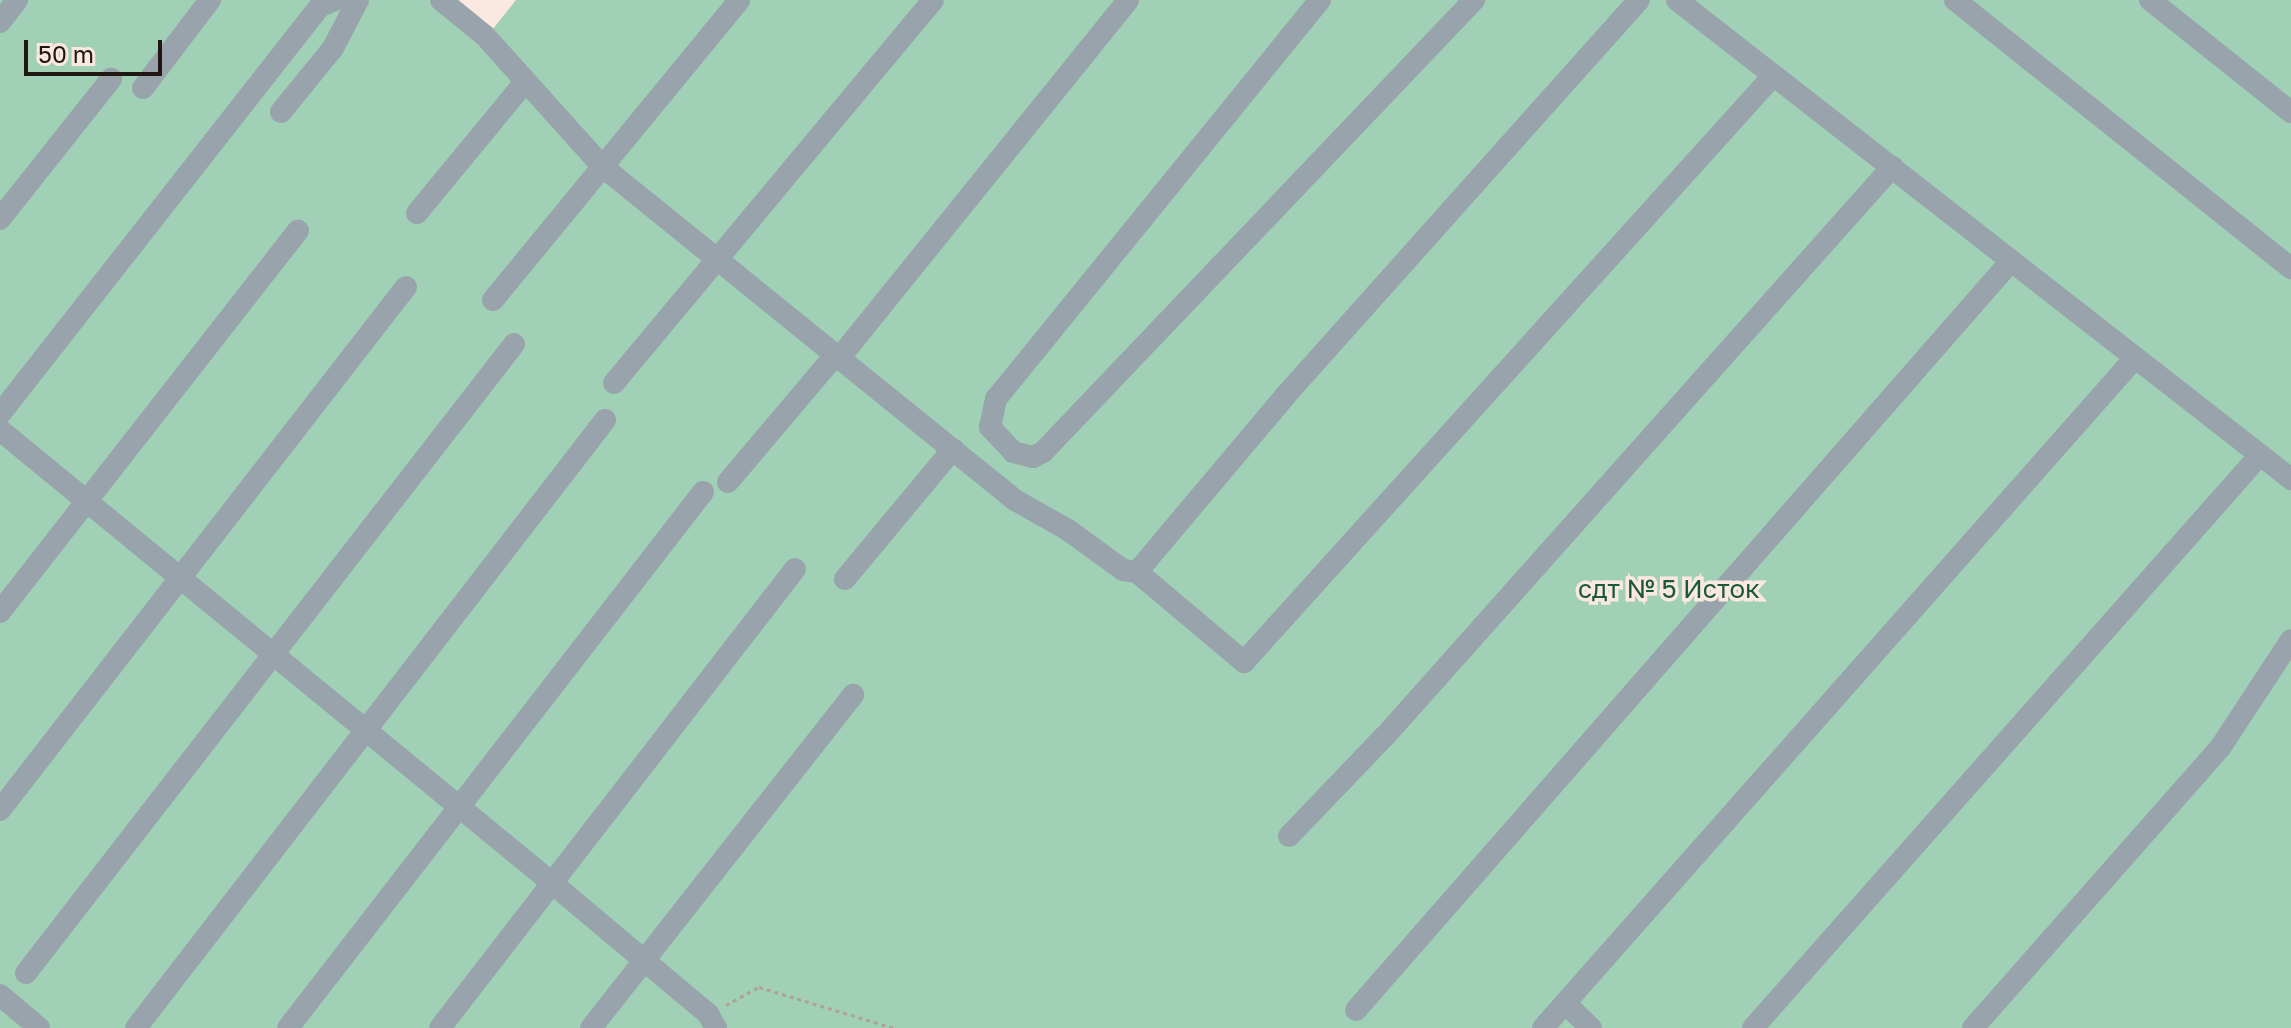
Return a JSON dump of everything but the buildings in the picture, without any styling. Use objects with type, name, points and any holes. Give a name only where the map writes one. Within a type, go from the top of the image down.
[{"type":"street","points":[[0,22],[17,0]]},
{"type":"street","points":[[143,88],[210,0]]},
{"type":"street","points":[[281,112],[333,48],[358,0]]},
{"type":"street","points":[[441,0],[485,36],[524,83],[603,167],[839,354],[1015,500],[1123,570],[1137,572],[1239,661],[1249,660],[1773,76]]},
{"type":"street","points":[[493,300],[739,0]]},
{"type":"street","points":[[614,383],[721,259],[933,0]]},
{"type":"street","points":[[728,482],[839,354],[1128,0]]},
{"type":"street","points":[[1320,0],[996,399],[990,427],[1013,452],[1033,457],[1043,452],[1474,0]]},
{"type":"street","points":[[1137,572],[1285,396],[1639,0]]},
{"type":"street","points":[[1677,0],[2291,479]]},
{"type":"street","points":[[1955,0],[2291,268]]},
{"type":"street","points":[[2150,0],[2291,112]]},
{"type":"street","points":[[0,414],[323,2]]},
{"type":"street","points":[[0,219],[111,79]]},
{"type":"street","points":[[417,213],[524,83]]},
{"type":"street","points":[[1289,836],[1386,735],[1892,167]]},
{"type":"street","points":[[0,612],[298,231]]},
{"type":"street","points":[[1356,1010],[2011,261]]},
{"type":"street","points":[[0,810],[406,287]]},
{"type":"street","points":[[26,973],[514,344]]},
{"type":"street","points":[[1543,1028],[2134,359]]},
{"type":"street","points":[[136,1028],[605,420]]},
{"type":"street","points":[[0,430],[552,883],[712,1021]]},
{"type":"street","points":[[845,579],[953,449]]},
{"type":"street","points":[[1753,1028],[2260,455]]},
{"type":"street","points":[[288,1028],[703,492]]},
{"type":"street","points":[[440,1028],[795,569]]},
{"type":"street","points":[[1973,1028],[2187,787],[2238,723],[2291,640]]},
{"type":"street","points":[[591,1028],[853,695]]},
{"type":"street","points":[[0,995],[39,1028]]},
{"type":"street","points":[[1566,1004],[1591,1028]]},
{"type":"path","points":[[712,1021],[759,987],[894,1028]]},
{"type":"green space","name":"сдт № 5 Исток","points":[[0,0],[429,0],[481,44],[516,0],[2291,0],[2291,1028],[0,1028]]}]
